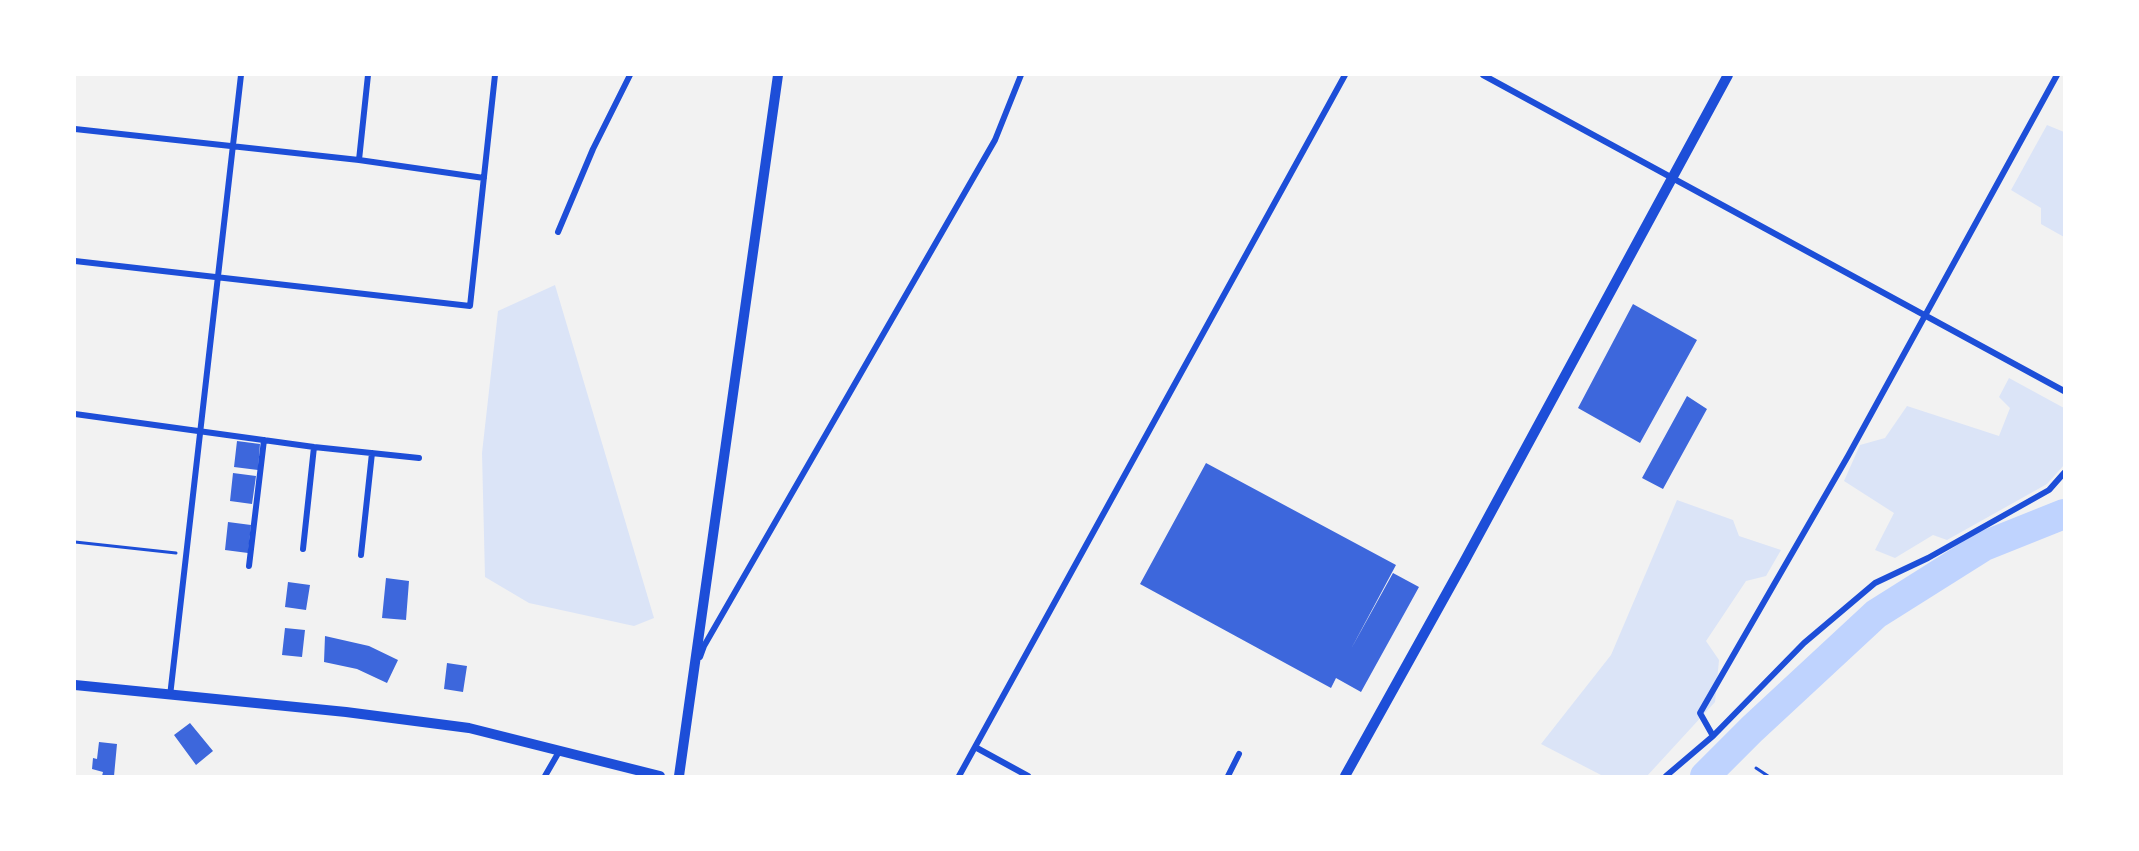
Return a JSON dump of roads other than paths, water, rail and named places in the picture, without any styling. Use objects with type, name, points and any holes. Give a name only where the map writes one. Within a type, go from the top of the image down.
[{"type":"street","points":[[170,696],[241,75]]},
{"type":"street","points":[[358,160],[368,75]]},
{"type":"street","points":[[75,261],[470,306],[495,75]]},
{"type":"street","points":[[558,232],[593,149],[630,75]]},
{"type":"street","points":[[680,776],[778,75]]},
{"type":"street","points":[[694,673],[704,646],[994,140],[1021,75]]},
{"type":"street","points":[[958,776],[1346,75]]},
{"type":"street","points":[[1483,75],[2064,391]]},
{"type":"street","points":[[1345,776],[1464,562],[1728,75]]},
{"type":"street","points":[[1713,736],[1700,713],[1926,316],[2057,75]]},
{"type":"street","points":[[75,129],[358,160],[484,178]]},
{"type":"street","points":[[75,414],[314,447],[418,458]]},
{"type":"street","points":[[249,566],[264,440]]},
{"type":"street","points":[[303,549],[314,447]]},
{"type":"street","points":[[361,555],[372,453]]},
{"type":"street","points":[[1666,776],[1713,736],[1804,643],[1875,583],[1928,558],[2049,490],[2064,473]]},
{"type":"street","points":[[75,685],[346,712],[469,728],[660,776]]},
{"type":"street","points":[[975,747],[1028,776]]},
{"type":"street","points":[[545,776],[560,750]]},
{"type":"street","points":[[1228,776],[1239,754]]},
{"type":"waterway","points":[[1705,776],[1876,614],[1984,546],[2064,514]]}]
